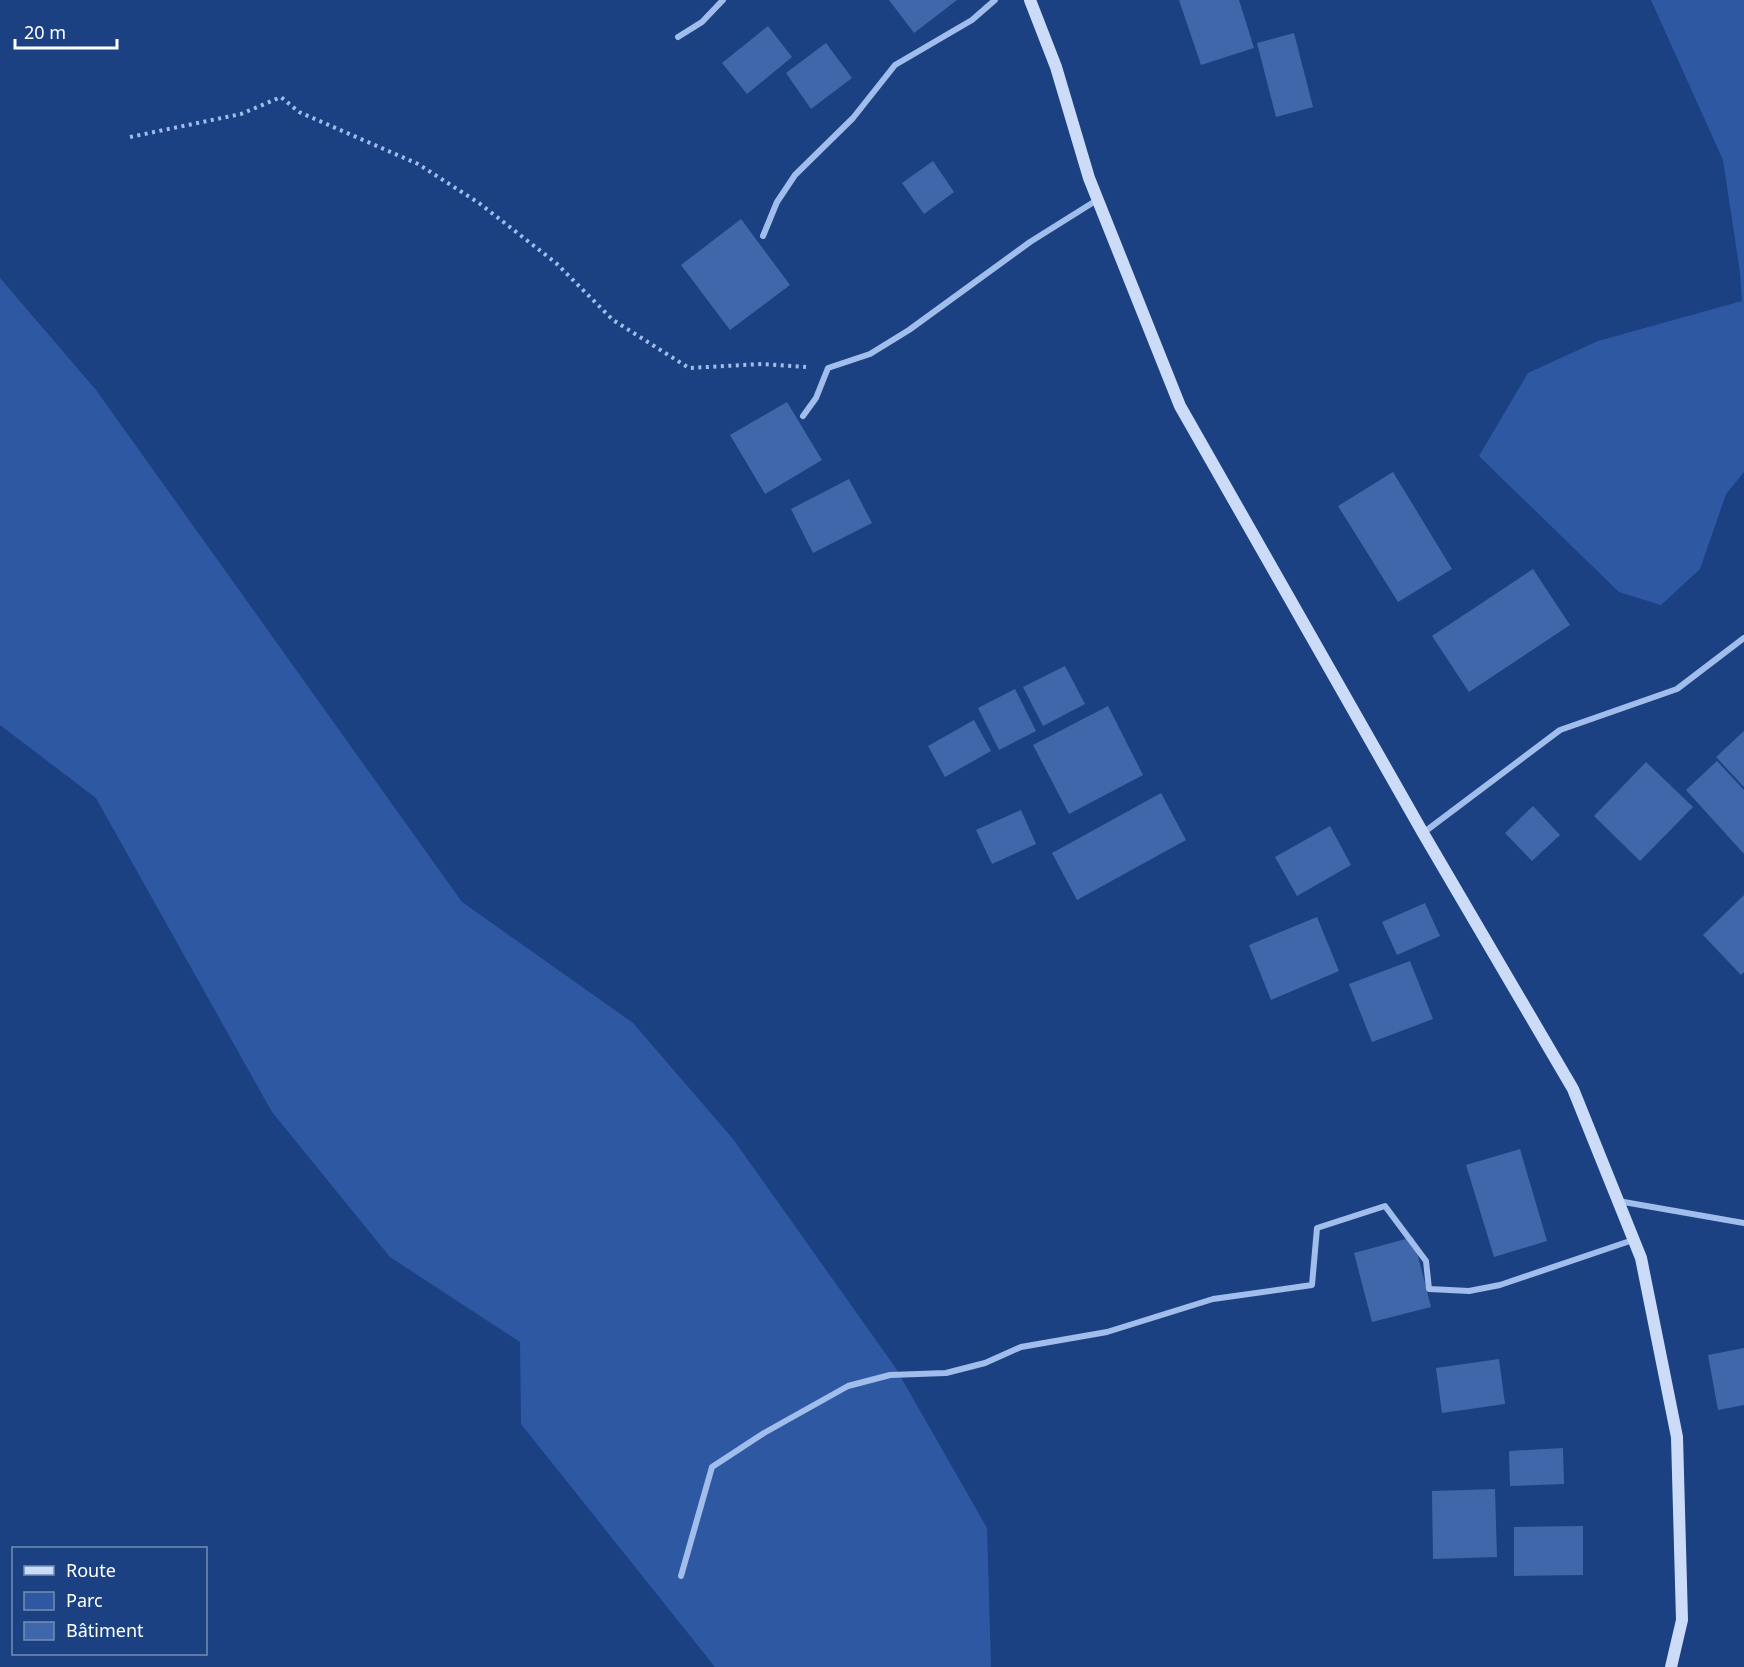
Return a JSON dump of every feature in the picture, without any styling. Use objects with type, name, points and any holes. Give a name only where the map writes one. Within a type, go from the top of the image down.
[{"type":"street","points":[[678,37],[702,22],[723,0]]},
{"type":"street","points":[[762,236],[777,202],[795,175],[854,118],[895,65],[972,20],[995,0]]},
{"type":"street","points":[[1030,0],[1056,67],[1098,200],[1180,406],[1423,833],[1573,1089],[1634,1239],[1641,1258],[1677,1437],[1682,1620],[1671,1667]]},
{"type":"street","points":[[803,416],[816,398],[828,368],[870,354],[909,330],[1030,242],[1098,200]]},
{"type":"street","points":[[1423,833],[1560,730],[1677,689],[1744,638]]},
{"type":"street","points":[[1618,1201],[1744,1223]]},
{"type":"street","points":[[681,1576],[712,1467],[764,1433],[848,1386],[890,1375],[946,1373],[985,1363],[1022,1347],[1107,1332],[1213,1299],[1312,1285],[1317,1228],[1386,1206],[1426,1261],[1429,1289],[1469,1291],[1500,1285],[1634,1239]]},
{"type":"path","points":[[130,137],[241,114],[281,97],[298,112],[418,164],[480,203],[556,263],[613,320],[689,368],[762,364],[828,368]]},
{"type":"green space","points":[[1651,0],[1744,0],[1744,472],[1726,494],[1700,569],[1661,605],[1619,592],[1479,456],[1528,373],[1598,341],[1742,301],[1740,272],[1723,160]]},
{"type":"green space","points":[[0,278],[96,390],[462,902],[633,1023],[733,1139],[895,1367],[987,1528],[991,1667],[715,1667],[521,1424],[520,1342],[390,1257],[272,1112],[96,798],[0,725]]},
{"type":"building","points":[[889,0],[957,0],[914,33]]},
{"type":"building","points":[[1179,0],[1239,0],[1254,48],[1201,65]]},
{"type":"building","points":[[768,26],[792,57],[747,94],[722,63]]},
{"type":"building","points":[[1294,33],[1313,107],[1276,117],[1257,43]]},
{"type":"building","points":[[826,43],[852,78],[811,109],[786,73]]},
{"type":"building","points":[[933,161],[954,192],[924,214],[902,183]]},
{"type":"building","points":[[741,219],[790,285],[730,330],[681,265]]},
{"type":"building","points":[[787,402],[822,460],[765,494],[730,435]]},
{"type":"building","points":[[1393,472],[1452,569],[1398,602],[1338,506]]},
{"type":"building","points":[[849,479],[872,523],[813,553],[791,509]]},
{"type":"building","points":[[1533,569],[1570,625],[1469,692],[1432,636]]},
{"type":"building","points":[[1065,666],[1085,704],[1043,726],[1023,687]]},
{"type":"building","points":[[1015,689],[1036,731],[999,750],[978,708]]},
{"type":"building","points":[[1108,706],[1143,775],[1069,814],[1033,745]]},
{"type":"building","points":[[974,720],[991,751],[945,777],[928,746]]},
{"type":"building","points":[[1744,731],[1744,787],[1716,757]]},
{"type":"building","points":[[1717,761],[1744,790],[1744,854],[1686,790]]},
{"type":"building","points":[[1646,762],[1693,807],[1640,861],[1594,816]]},
{"type":"building","points":[[1161,793],[1186,840],[1077,900],[1052,853]]},
{"type":"building","points":[[1533,806],[1560,835],[1532,861],[1505,833]]},
{"type":"building","points":[[1021,810],[1036,844],[992,864],[976,830]]},
{"type":"building","points":[[1330,826],[1351,865],[1297,896],[1275,857]]},
{"type":"building","points":[[1744,895],[1744,972],[1741,975],[1703,935]]},
{"type":"building","points":[[1425,903],[1440,936],[1397,955],[1382,922]]},
{"type":"building","points":[[1317,917],[1339,971],[1271,1000],[1249,945]]},
{"type":"building","points":[[1410,961],[1433,1019],[1372,1042],[1349,984]]},
{"type":"building","points":[[1520,1149],[1547,1241],[1494,1257],[1466,1165]]},
{"type":"building","points":[[1413,1237],[1431,1307],[1372,1322],[1354,1253]]},
{"type":"building","points":[[1744,1348],[1744,1405],[1718,1410],[1708,1355]]},
{"type":"building","points":[[1499,1359],[1505,1404],[1442,1413],[1436,1368]]},
{"type":"building","points":[[1563,1448],[1564,1484],[1510,1486],[1509,1451]]},
{"type":"building","points":[[1495,1489],[1497,1557],[1433,1559],[1432,1491]]},
{"type":"building","points":[[1583,1526],[1583,1575],[1514,1576],[1514,1527]]}]
